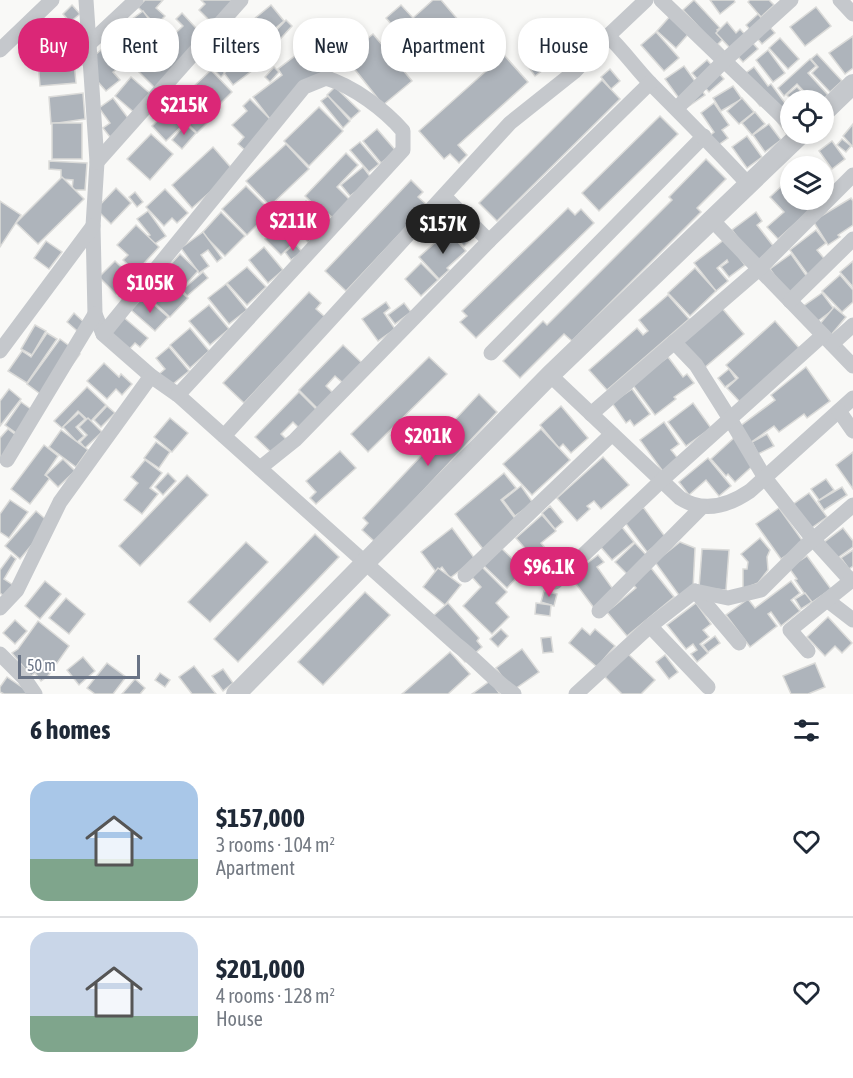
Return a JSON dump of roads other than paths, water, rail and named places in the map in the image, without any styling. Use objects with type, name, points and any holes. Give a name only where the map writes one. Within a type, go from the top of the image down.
[{"type":"street","points":[[0,50],[52,0]]},
{"type":"street","points":[[86,0],[97,162],[93,226],[95,314],[103,334],[152,376],[178,394],[474,658],[497,682],[514,694]]},
{"type":"street","points":[[90,44],[136,0]]},
{"type":"street","points":[[97,162],[241,0]]},
{"type":"street","points":[[609,35],[646,0]]},
{"type":"street","points":[[661,0],[780,115]]},
{"type":"street","points":[[677,108],[791,0]]},
{"type":"street","points":[[840,0],[853,14]]},
{"type":"street","points":[[609,37],[650,83],[748,183]]},
{"type":"street","points":[[224,435],[510,123],[574,72]]},
{"type":"street","points":[[103,334],[304,87],[326,78],[340,82],[391,117],[403,132],[403,150],[178,394]]},
{"type":"street","points":[[260,468],[294,440],[489,241],[650,83]]},
{"type":"street","points":[[834,102],[853,84]]},
{"type":"street","points":[[491,353],[704,136]]},
{"type":"street","points":[[236,694],[550,375],[790,144]]},
{"type":"street","points":[[591,414],[759,269],[853,175]]},
{"type":"street","points":[[444,195],[489,241]]},
{"type":"street","points":[[711,219],[853,366]]},
{"type":"street","points":[[0,351],[93,226]]},
{"type":"street","points":[[790,301],[853,239]]},
{"type":"street","points":[[7,460],[95,314]]},
{"type":"street","points":[[555,582],[730,419],[828,339],[853,325]]},
{"type":"street","points":[[674,342],[696,365],[765,478],[813,539],[852,580],[790,630],[808,651]]},
{"type":"street","points":[[550,375],[687,502],[702,507],[738,500],[853,398]]},
{"type":"street","points":[[0,608],[16,590],[60,502],[152,376]]},
{"type":"street","points":[[839,411],[853,431]]},
{"type":"street","points":[[465,575],[612,434]]},
{"type":"street","points":[[576,694],[650,626],[695,591],[728,598],[761,590],[813,539],[853,505]]},
{"type":"street","points":[[600,611],[702,507]]},
{"type":"street","points":[[695,591],[739,643]]},
{"type":"street","points":[[827,600],[853,620]]},
{"type":"street","points":[[650,626],[708,687]]},
{"type":"street","points":[[0,654],[24,678],[35,694]]}]
